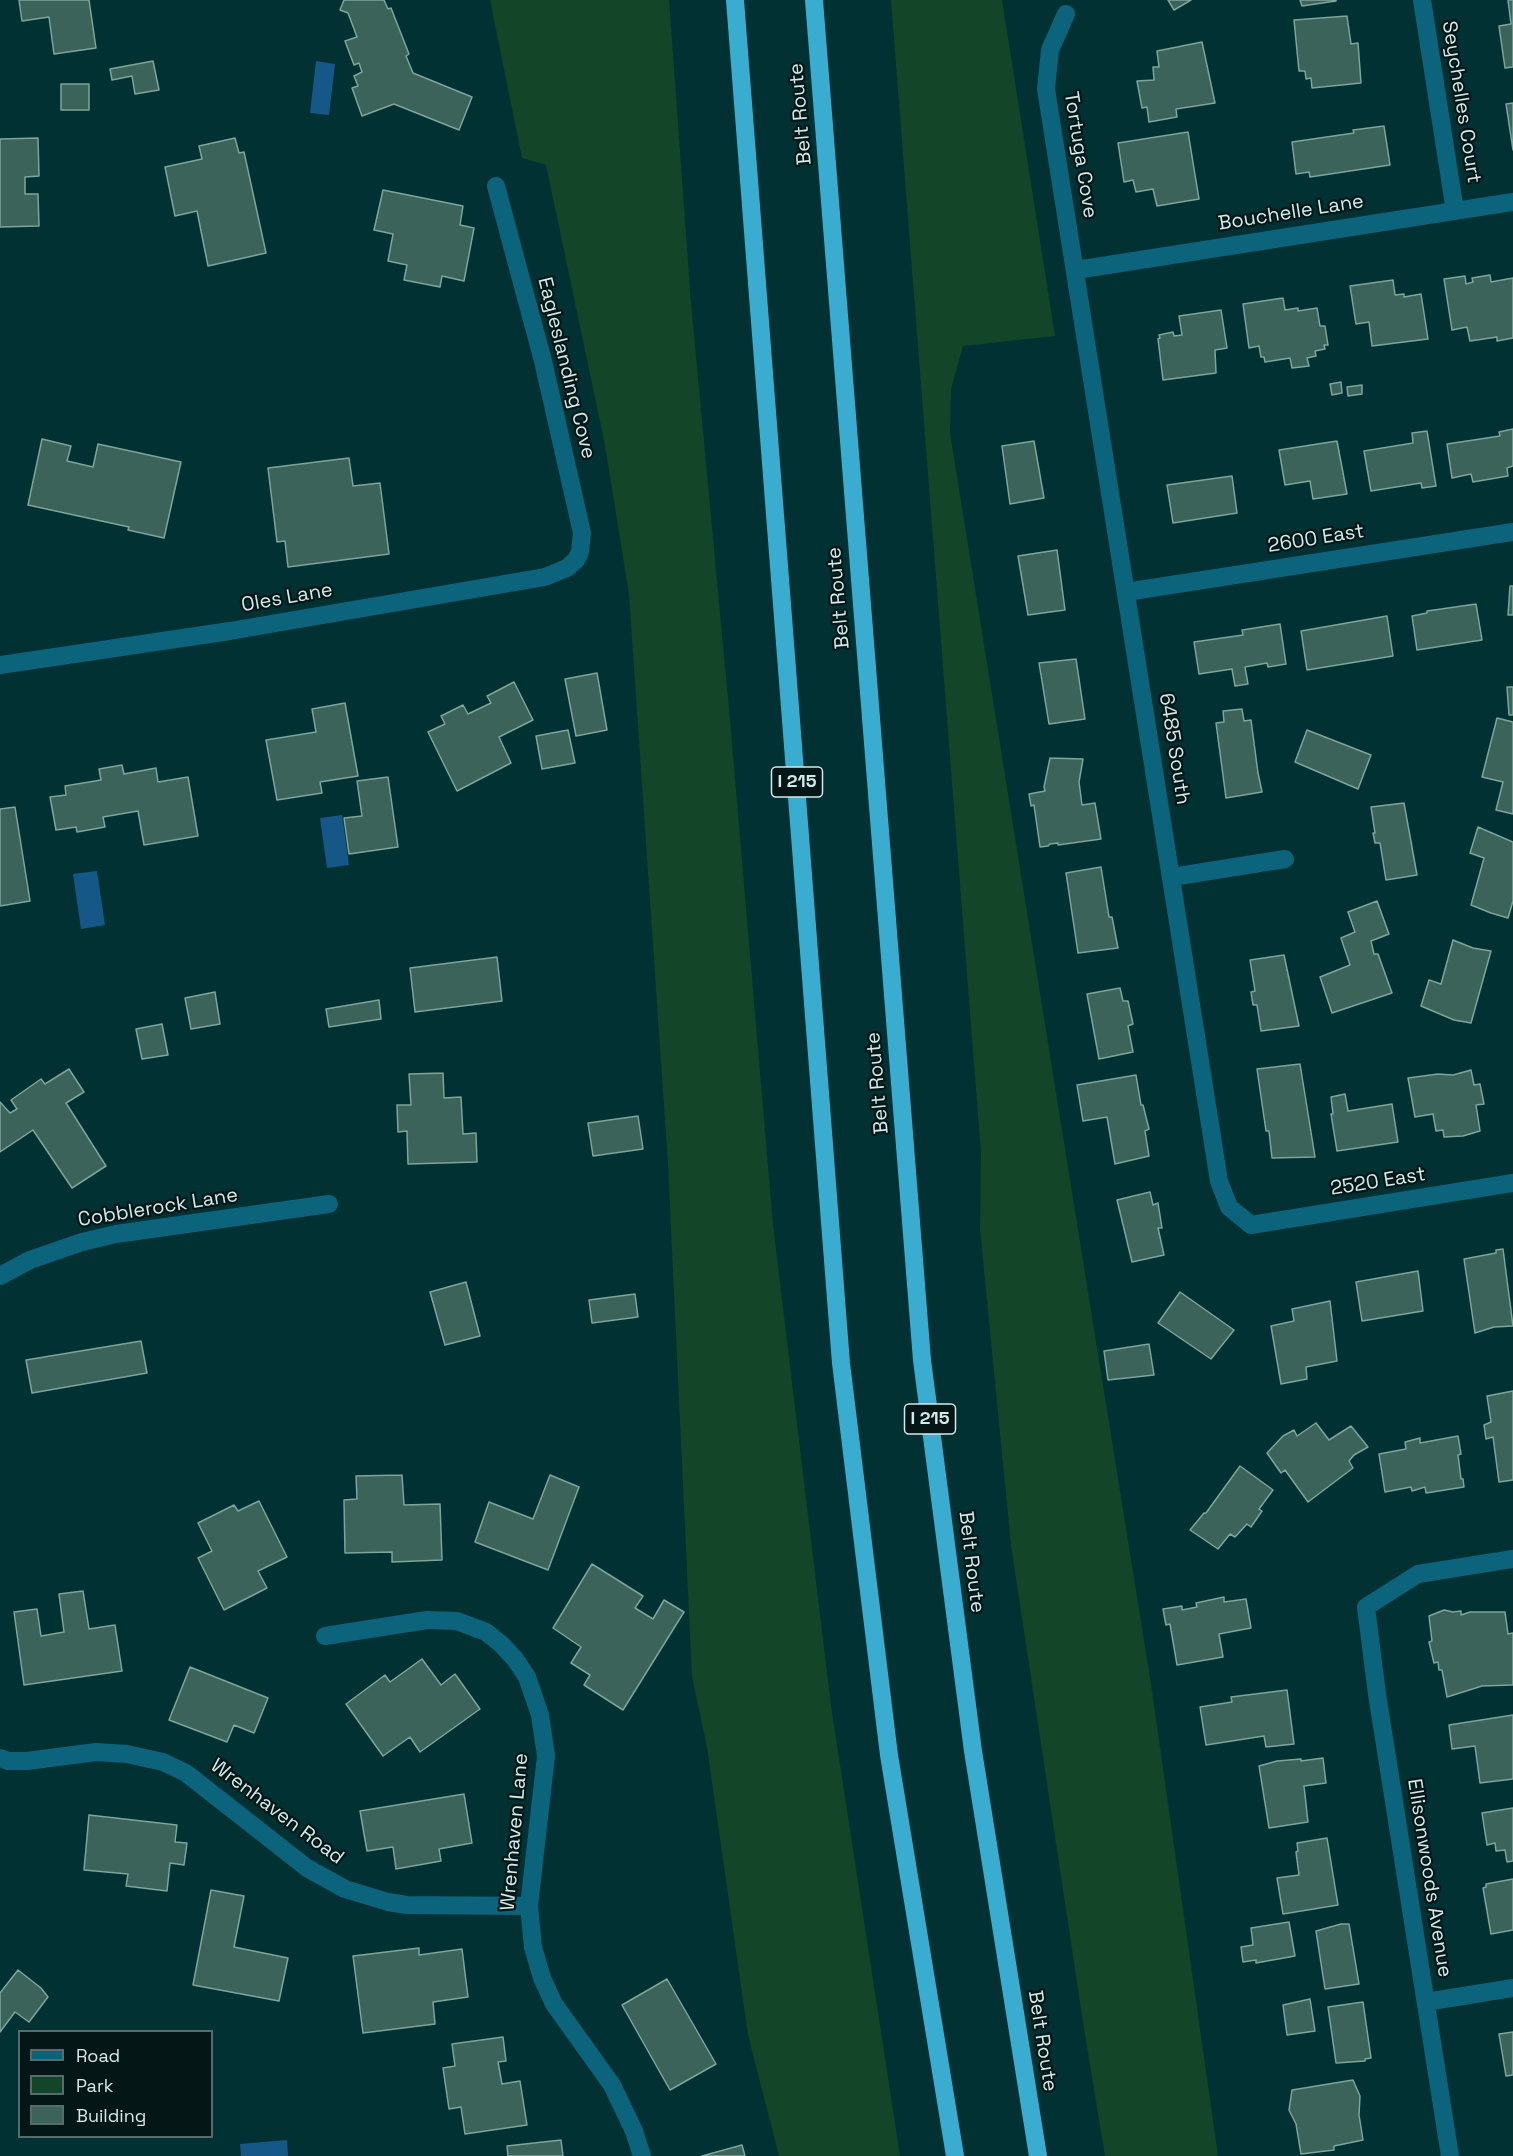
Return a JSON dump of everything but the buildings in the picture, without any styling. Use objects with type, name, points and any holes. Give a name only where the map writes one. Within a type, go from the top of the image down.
[{"type":"highway","name":"I 215","points":[[733,0],[738,28],[841,1364],[889,1755],[955,2156]]},
{"type":"highway","name":"Belt Route","points":[[814,0],[922,1359],[973,1751],[1038,2156]]},
{"type":"street","name":"Seychelles Court","points":[[1422,0],[1455,211]]},
{"type":"street","name":"Tortuga Cove","points":[[1066,14],[1050,50],[1046,89],[1076,270]]},
{"type":"street","name":"Eagleslanding Cove","points":[[496,186],[543,361],[582,533],[580,552],[576,560]]},
{"type":"street","name":"Bouchelle Lane","points":[[1076,270],[1513,202]]},
{"type":"street","name":"6485 South","points":[[1076,270],[1219,1181],[1229,1207],[1251,1225]]},
{"type":"street","name":"2600 East","points":[[1126,592],[1513,532]]},
{"type":"street","name":"Oles Lane","points":[[0,665],[240,629],[545,577],[567,568],[576,560]]},
{"type":"street","points":[[1172,878],[1285,859]]},
{"type":"street","name":"2520 East","points":[[1251,1225],[1513,1183]]},
{"type":"street","name":"Cobblerock Lane","points":[[0,1276],[38,1257],[82,1242],[116,1234],[329,1204]]},
{"type":"street","name":"Ellisonwoods Avenue","points":[[1450,2156],[1365,1607],[1418,1574],[1513,1559]]},
{"type":"street","name":"Wrenhaven Lane","points":[[324,1636],[427,1620],[457,1621],[486,1632],[515,1659],[527,1677],[540,1714],[546,1756],[529,1906],[533,1947],[548,1991],[561,2014],[612,2085],[634,2132],[642,2156]]},
{"type":"street","name":"Wrenhaven Road","points":[[0,1758],[8,1761],[27,1761],[103,1752],[128,1754],[163,1762],[197,1780],[307,1868],[345,1889],[407,1905],[529,1906]]},
{"type":"street","points":[[1426,2002],[1513,1988]]},
{"type":"green space","points":[[490,0],[669,0],[691,303],[730,720],[773,1225],[831,1706],[900,2156],[779,2156],[748,2035],[707,1747],[692,1677],[668,1164],[629,594],[605,445],[546,165],[522,158]]},
{"type":"green space","points":[[891,0],[1002,0],[1055,336],[963,346],[951,389],[950,433],[1151,1684],[1218,2156],[1105,2156],[1083,2022],[1011,1545],[980,1229],[981,1153]]},
{"type":"water","points":[[316,61],[335,64],[329,115],[310,113]]},
{"type":"water","points":[[342,815],[349,865],[327,868],[320,818]]},
{"type":"water","points":[[97,871],[105,925],[81,929],[73,874]]},
{"type":"water","points":[[287,2140],[288,2156],[241,2156],[240,2144]]}]
